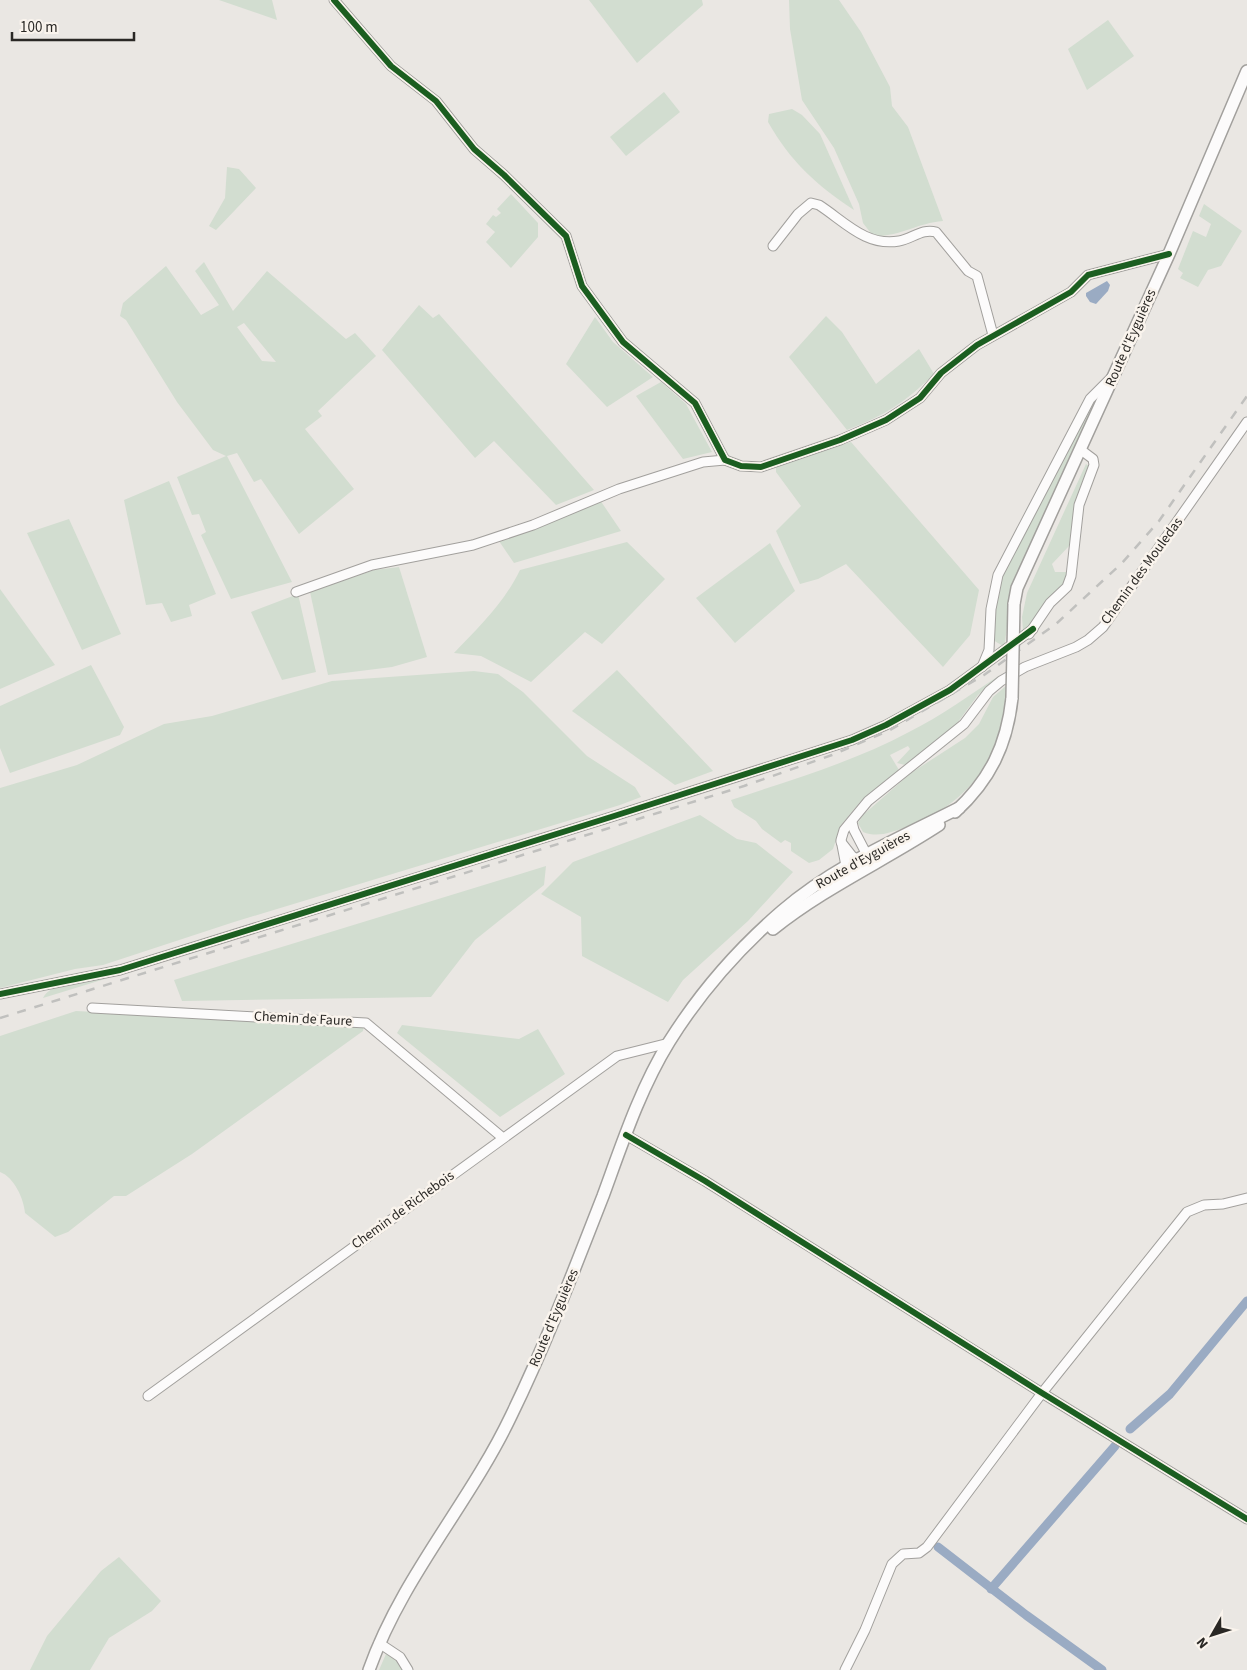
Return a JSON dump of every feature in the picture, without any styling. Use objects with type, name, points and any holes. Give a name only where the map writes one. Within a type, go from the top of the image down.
[{"type":"main road","name":"Route d'Eyguières","points":[[369,1670],[379,1643],[406,1587],[454,1516],[511,1417],[564,1296],[650,1077],[697,1000],[730,963],[781,912],[846,866],[865,860],[941,824],[976,791],[999,754],[1008,730],[1012,698],[1014,604],[1017,588],[1169,254],[1247,71]]},
{"type":"main road","name":"Route d'Eyguières","points":[[730,963],[798,909],[865,860]]},
{"type":"street","points":[[334,0],[391,66],[436,101],[474,149],[504,175],[566,236],[582,286],[623,342],[695,404],[725,460]]},
{"type":"street","points":[[773,246],[798,214],[811,203],[819,205],[856,233],[870,240],[898,241],[923,232],[936,232],[968,271],[977,276],[993,336]]},
{"type":"street","points":[[296,592],[372,565],[473,545],[533,524],[618,489],[703,462],[725,460],[741,466],[761,467],[840,440],[886,420],[920,398],[941,373],[977,345],[1070,292],[1088,275],[1169,254]]},
{"type":"street","points":[[981,669],[989,650],[992,609],[998,575],[1090,399],[1116,372]]},
{"type":"street","name":"Chemin des Mouledas","points":[[841,842],[844,830],[868,801],[964,724],[989,691],[1001,681],[1025,667],[1076,647],[1088,640],[1103,627],[1247,422]]},
{"type":"street","points":[[0,994],[120,970],[817,752],[886,725],[950,690],[1017,646],[1033,629],[1050,603],[1067,587],[1071,576],[1080,505],[1094,465],[1093,459],[1080,450]]},
{"type":"street","points":[[852,822],[865,860]]},
{"type":"street","points":[[841,842],[865,860]]},
{"type":"street","points":[[841,842],[846,866]]},
{"type":"street","name":"Chemin de Faure","points":[[92,1008],[366,1023],[503,1138]]},
{"type":"street","name":"Chemin de Richebois","points":[[148,1396],[617,1056],[669,1043]]},
{"type":"street","points":[[626,1135],[705,1181],[1042,1393],[1247,1519]]},
{"type":"street","points":[[845,1670],[892,1564],[903,1554],[919,1553],[926,1547],[1042,1393],[1187,1212],[1204,1205],[1223,1204],[1247,1198]]},
{"type":"street","points":[[379,1643],[400,1657],[408,1670]]},
{"type":"shaded area","points":[[219,0],[272,0],[277,20]]},
{"type":"shaded area","points":[[589,0],[702,0],[703,5],[637,63]]},
{"type":"shaded area","points":[[789,0],[839,0],[861,32],[890,87],[892,106],[908,127],[943,221],[883,236],[873,236],[863,223],[859,204],[834,148],[802,100],[790,29]]},
{"type":"shaded area","points":[[1108,20],[1134,56],[1087,90],[1068,49]]},
{"type":"shaded area","points":[[664,92],[680,112],[626,156],[610,137]]},
{"type":"shaded area","points":[[792,109],[802,115],[820,134],[854,210],[827,191],[795,161],[768,122],[769,114]]},
{"type":"shaded area","points":[[227,167],[239,169],[256,188],[216,230],[209,226],[225,198]]},
{"type":"shaded area","points":[[511,194],[538,223],[538,237],[511,268],[486,242],[495,232],[486,224],[493,215],[496,217],[501,213],[497,209]]},
{"type":"shaded area","points":[[1204,204],[1242,231],[1221,266],[1208,270],[1198,287],[1180,278],[1183,273],[1178,269],[1193,231],[1206,237],[1211,224],[1199,216]]},
{"type":"shaded area","points":[[204,262],[233,311],[267,271],[346,339],[355,333],[376,356],[318,411],[322,416],[305,429],[354,489],[299,534],[261,479],[254,482],[237,453],[227,456],[292,582],[231,599],[201,535],[206,532],[199,514],[192,515],[177,477],[226,456],[213,450],[177,402],[126,320],[120,316],[123,303],[166,266],[201,315],[219,305],[195,271]],"holes":[[[244,323],[276,362],[262,361],[237,327]]]},
{"type":"shaded area","points":[[419,305],[433,318],[439,314],[594,490],[556,505],[494,441],[475,458],[382,350]]},
{"type":"shaded area","points":[[826,316],[842,332],[876,384],[919,349],[934,374],[894,407],[873,419],[847,430],[789,357]]},
{"type":"shaded area","points":[[595,317],[613,342],[653,377],[607,407],[566,364]]},
{"type":"shaded area","points":[[661,382],[686,404],[712,452],[683,459],[636,396]]},
{"type":"shaded area","points":[[1097,400],[1009,608],[1005,643],[1003,646],[993,640],[993,607],[1003,574],[1088,412]]},
{"type":"shaded area","points":[[851,442],[979,590],[970,635],[943,667],[846,564],[818,579],[800,584],[776,531],[801,506],[776,472],[776,465]]},
{"type":"shaded area","points":[[1086,464],[1090,467],[1075,505],[1073,535],[1069,546],[1052,564],[1055,572],[1067,572],[1064,584],[1053,594],[1035,621],[1023,631],[1022,617],[1027,593]]},
{"type":"shaded area","points":[[169,481],[216,594],[189,605],[192,616],[171,622],[162,603],[146,605],[124,500]]},
{"type":"shaded area","points":[[600,500],[621,531],[514,563],[499,541]]},
{"type":"shaded area","points":[[69,519],[121,634],[82,650],[27,533]]},
{"type":"shaded area","points":[[627,542],[665,579],[602,644],[585,632],[531,682],[481,656],[454,653],[499,604],[520,570]]},
{"type":"shaded area","points":[[770,543],[795,591],[735,643],[696,598]]},
{"type":"shaded area","points":[[399,567],[427,657],[392,667],[328,675],[310,592],[374,570]]},
{"type":"shaded area","points":[[0,589],[55,665],[0,689]]},
{"type":"shaded area","points":[[298,594],[316,672],[282,680],[251,612]]},
{"type":"shaded area","points":[[91,665],[124,727],[120,735],[10,773],[0,748],[0,706]]},
{"type":"shaded area","points":[[617,670],[713,771],[675,785],[572,711]]},
{"type":"shaded area","points":[[474,671],[498,674],[523,692],[587,756],[635,787],[641,797],[234,922],[103,965],[75,969],[0,988],[0,788],[77,765],[164,724],[212,716],[332,681]]},
{"type":"shaded area","points":[[1000,675],[978,695],[949,734],[905,765],[897,763],[910,749],[908,746],[890,755],[899,770],[860,802],[841,825],[833,849],[819,860],[809,863],[791,851],[791,843],[785,840],[781,843],[762,829],[756,821],[734,807],[731,800],[821,770],[888,743],[921,726]]},
{"type":"shaded area","points":[[1007,685],[1005,710],[991,755],[980,774],[965,791],[948,806],[904,828],[879,834],[863,832],[858,823],[863,815],[911,773],[965,738],[979,724],[993,697]]},
{"type":"shaded area","points":[[700,815],[737,839],[756,843],[793,872],[748,921],[683,980],[668,1002],[582,956],[581,917],[541,894],[573,862]]},
{"type":"shaded area","points":[[546,866],[544,885],[475,940],[431,997],[182,1001],[174,980]]},
{"type":"shaded area","points":[[108,978],[43,998],[47,992],[54,988],[72,982]]},
{"type":"shaded area","points":[[76,1011],[364,1026],[363,1031],[192,1154],[126,1196],[114,1196],[68,1232],[55,1237],[25,1213],[23,1201],[14,1183],[0,1172],[0,1036]]},
{"type":"shaded area","points":[[402,1025],[519,1039],[538,1029],[565,1074],[500,1117],[397,1033]]},
{"type":"shaded area","points":[[119,1557],[161,1601],[152,1611],[109,1638],[90,1670],[30,1670],[47,1636],[101,1571]]},
{"type":"shaded area","points":[[386,1654],[401,1663],[404,1670],[379,1670]]},
{"type":"water","points":[[1107,281],[1110,285],[1108,291],[1096,304],[1090,302],[1086,293]]},
{"type":"waterway","points":[[1130,1429],[1170,1394],[1247,1301]]},
{"type":"waterway","points":[[991,1589],[1115,1446]]},
{"type":"waterway","points":[[938,1547],[1026,1615],[1102,1670]]},
{"type":"railway","points":[[0,1018],[744,786],[832,755],[890,730],[984,675],[1056,624],[1122,563],[1159,521],[1247,396]]},
{"type":"cycle path","points":[[334,0],[391,66],[436,101],[474,149],[504,175],[566,236],[582,286],[623,342],[695,403],[725,460],[741,466],[761,467],[840,440],[886,420],[920,398],[941,373],[977,345],[1071,292],[1088,275],[1169,254]]},
{"type":"cycle path","points":[[0,994],[120,970],[852,740],[886,725],[950,690],[1033,629]]},
{"type":"cycle path","points":[[626,1135],[705,1181],[1042,1393],[1247,1519]]}]
